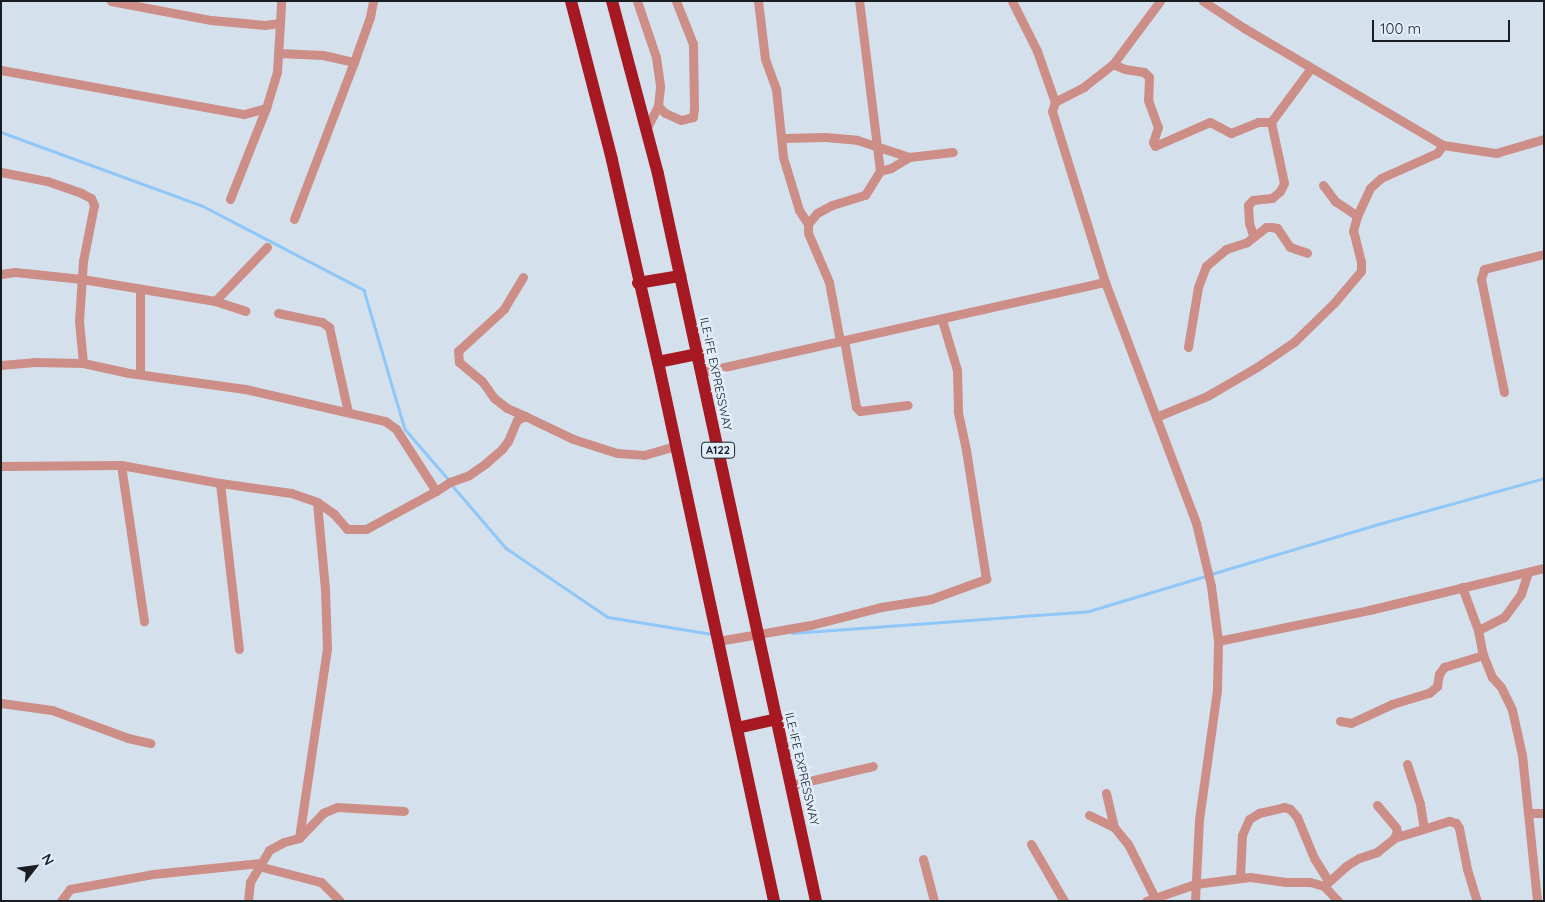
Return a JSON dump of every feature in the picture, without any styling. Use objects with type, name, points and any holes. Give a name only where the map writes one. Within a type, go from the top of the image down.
[{"type":"highway","points":[[571,1],[612,160],[638,283],[658,362],[774,901]]},
{"type":"highway","name":"ILE-IFE EXPRESSWAY","points":[[612,1],[658,174],[702,372],[756,632],[792,785],[816,901]]},
{"type":"highway","points":[[638,283],[680,276]]},
{"type":"highway","points":[[658,362],[698,354]]},
{"type":"highway","points":[[737,728],[776,719]]},
{"type":"street","points":[[111,1],[211,20],[265,24],[280,23]]},
{"type":"street","points":[[230,199],[266,108],[276,72],[281,1]]},
{"type":"street","points":[[294,219],[354,62],[370,17],[373,1]]},
{"type":"street","points":[[637,1],[656,57],[660,87],[658,106],[646,130]]},
{"type":"street","points":[[658,106],[665,113],[681,120],[693,117],[692,44],[676,1]]},
{"type":"street","points":[[758,1],[765,59],[776,89],[783,138],[783,156],[799,210],[808,224],[808,233],[829,282],[856,407],[860,411],[908,404]]},
{"type":"street","points":[[808,224],[817,213],[832,205],[865,194],[880,171],[859,1]]},
{"type":"street","points":[[1012,1],[1037,51],[1055,102],[1052,111],[1059,137],[1105,282],[1204,549],[1212,586],[1218,641],[1216,690],[1199,819],[1195,901]]},
{"type":"street","points":[[1055,102],[1084,87],[1113,64],[1160,1]]},
{"type":"street","points":[[1203,1],[1311,68],[1443,145],[1496,152],[1544,139]]},
{"type":"street","points":[[278,53],[323,55],[354,62]]},
{"type":"street","points":[[1113,64],[1125,69],[1144,72],[1149,77],[1148,100],[1158,127],[1153,142],[1156,146],[1210,122],[1231,134],[1258,122],[1271,122]]},
{"type":"street","points":[[1253,235],[1249,223],[1248,206],[1253,200],[1272,198],[1280,191],[1284,183],[1271,122],[1311,68]]},
{"type":"street","points":[[1,70],[244,114],[266,108]]},
{"type":"street","points":[[783,138],[825,137],[857,140],[909,156],[953,152]]},
{"type":"street","points":[[1156,417],[1206,396],[1257,367],[1294,342],[1334,303],[1361,271],[1362,262],[1353,232],[1357,216],[1370,188],[1381,178],[1437,153],[1443,145]]},
{"type":"street","points":[[880,171],[891,168],[909,156]]},
{"type":"street","points":[[1,172],[47,181],[91,198],[94,205],[86,238],[79,321],[83,363]]},
{"type":"street","points":[[1323,185],[1335,201],[1357,216]]},
{"type":"street","points":[[1188,347],[1198,287],[1206,266],[1226,249],[1247,242],[1253,235],[1266,227],[1277,228],[1290,247],[1307,253]]},
{"type":"street","points":[[215,301],[267,247]]},
{"type":"street","points":[[1504,392],[1481,279],[1482,274],[1484,269],[1544,254]]},
{"type":"street","points":[[1,274],[15,272],[82,279],[215,301],[245,311]]},
{"type":"street","points":[[523,277],[504,309],[458,351],[459,362],[482,381],[494,398],[506,408],[573,439],[617,453],[644,455],[676,446]]},
{"type":"street","points":[[702,372],[842,340],[942,320],[1105,282]]},
{"type":"street","points":[[140,289],[138,330],[140,374]]},
{"type":"street","points":[[278,312],[322,322],[329,327],[348,412]]},
{"type":"street","points":[[718,641],[756,632],[811,625],[881,607],[931,599],[986,579],[958,411],[957,370],[942,320]]},
{"type":"street","points":[[1,366],[34,362],[83,363],[140,374],[244,389],[348,412],[392,425],[436,492]]},
{"type":"street","points":[[1,466],[122,465],[220,483],[291,493],[317,502],[334,514],[347,529],[366,529],[436,492],[450,482],[469,475],[486,463],[508,442],[517,420],[525,416]]},
{"type":"street","points":[[122,465],[144,622]]},
{"type":"street","points":[[220,483],[238,649]]},
{"type":"street","points":[[299,838],[327,649],[325,589],[317,502]]},
{"type":"street","points":[[1218,641],[1369,610],[1544,568]]},
{"type":"street","points":[[1478,630],[1504,617],[1521,594],[1528,572]]},
{"type":"street","points":[[1462,587],[1478,630],[1482,655],[1492,677],[1501,687],[1512,710],[1522,755],[1537,901]]},
{"type":"street","points":[[1340,721],[1351,723],[1392,704],[1429,694],[1436,686],[1444,667],[1482,655]]},
{"type":"street","points":[[1,703],[52,710],[128,738],[150,743]]},
{"type":"street","points":[[1407,764],[1420,804],[1424,829]]},
{"type":"street","points":[[792,785],[873,766]]},
{"type":"street","points":[[1106,793],[1114,827]]},
{"type":"street","points":[[1377,805],[1396,828],[1397,832],[1394,838]]},
{"type":"street","points":[[248,901],[250,882],[269,850],[284,842],[299,838],[323,813],[337,807],[404,811]]},
{"type":"street","points":[[1240,877],[1242,835],[1249,819],[1259,813],[1284,807],[1297,817],[1326,884],[1338,901]]},
{"type":"street","points":[[1529,813],[1544,814]]},
{"type":"street","points":[[1088,815],[1114,827],[1128,844],[1150,899],[1195,884],[1240,877],[1326,884],[1346,866],[1359,858],[1377,852],[1394,838],[1449,821],[1456,823],[1460,828],[1467,868],[1477,901]]},
{"type":"street","points":[[1031,844],[1064,901]]},
{"type":"street","points":[[923,859],[934,901]]},
{"type":"street","points":[[1310,882],[1317,864]]},
{"type":"street","points":[[61,901],[70,889],[153,874],[259,865],[321,882],[340,901]]},
{"type":"waterway","points":[[1,132],[201,205],[364,290],[405,429],[449,480]]},
{"type":"waterway","points":[[1211,574],[1375,525],[1544,478]]},
{"type":"waterway","points":[[452,485],[506,548],[608,617],[712,634]]},
{"type":"waterway","points":[[792,633],[1089,611],[1206,576]]}]
